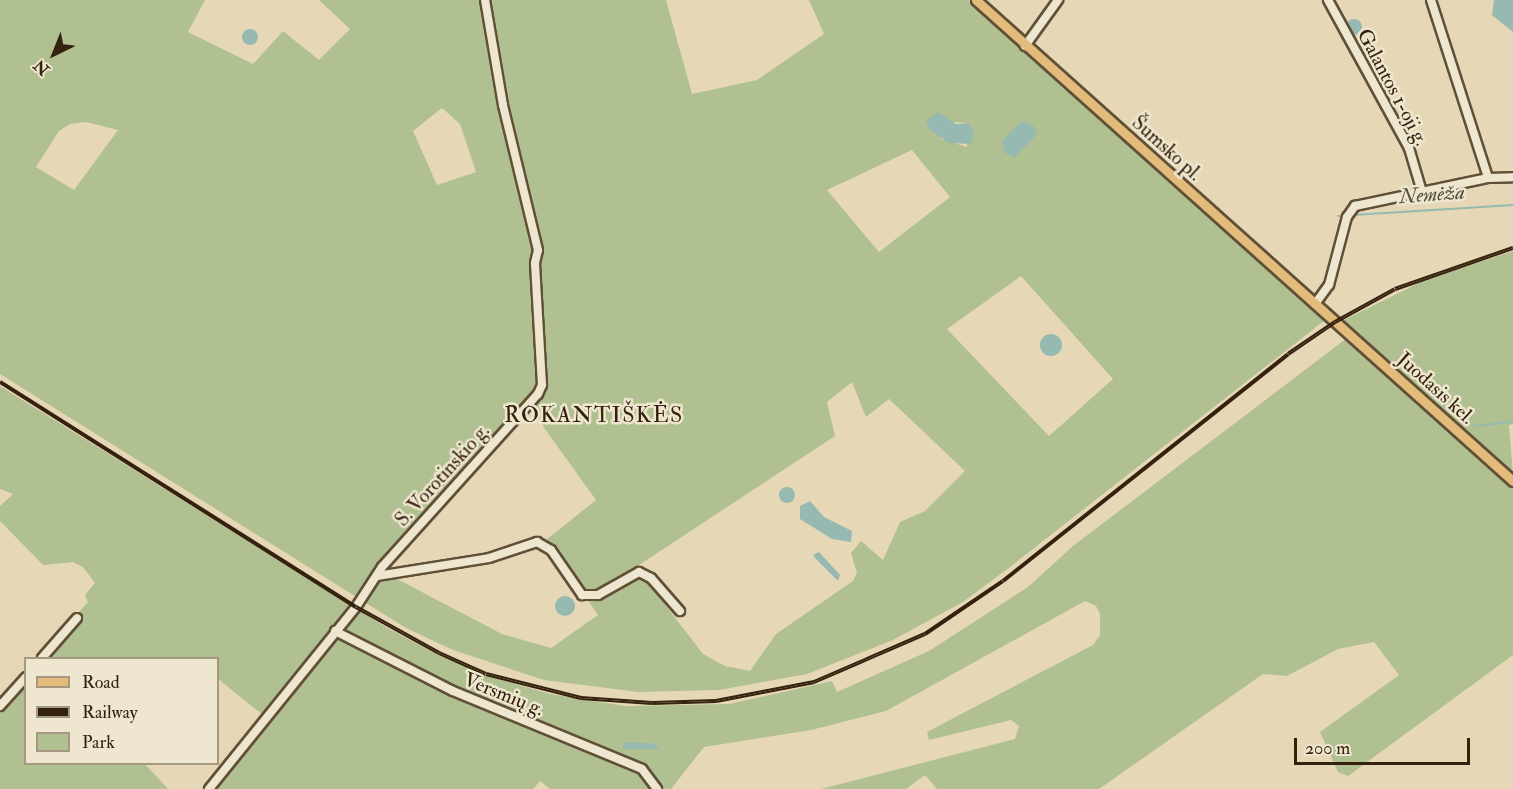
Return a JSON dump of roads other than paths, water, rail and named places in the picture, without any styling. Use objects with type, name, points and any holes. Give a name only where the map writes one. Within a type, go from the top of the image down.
[{"type":"main road","name":"Šumsko pl.","points":[[976,0],[1335,322]]},
{"type":"main road","name":"Juodasis kel.","points":[[1335,322],[1513,481]]},
{"type":"street","name":"S. Vorotinskio g.","points":[[209,789],[375,577],[538,394],[542,386],[535,263],[538,250],[501,94],[485,0]]},
{"type":"street","points":[[1025,46],[1058,0]]},
{"type":"street","name":"Galantos 1-oji g.","points":[[1328,0],[1409,148],[1422,192]]},
{"type":"street","points":[[1431,0],[1488,178]]},
{"type":"street","points":[[1315,304],[1329,285],[1347,217],[1355,206],[1488,178],[1513,177]]},
{"type":"street","points":[[375,577],[489,558],[537,542],[551,550],[582,595],[598,596],[639,572],[651,578],[680,612]]},
{"type":"street","points":[[43,657],[77,618]]},
{"type":"street","name":"Versmių g.","points":[[335,631],[453,691],[642,769],[657,789]]},
{"type":"street","points":[[0,706],[24,679]]},
{"type":"water","points":[[1494,0],[1513,0],[1513,32],[1492,15]]},
{"type":"water","points":[[1351,19],[1357,19],[1362,27],[1360,33],[1351,35],[1346,30],[1346,24]]},
{"type":"water","points":[[247,29],[253,29],[258,37],[256,43],[247,45],[242,40],[242,34]]},
{"type":"water","points":[[938,112],[956,124],[968,123],[974,133],[971,144],[949,143],[930,130],[926,121]]},
{"type":"water","points":[[1022,121],[1033,125],[1037,134],[1014,158],[1004,152],[1003,140]]},
{"type":"water","points":[[1051,334],[1059,337],[1062,345],[1059,353],[1051,356],[1043,353],[1040,345],[1043,337]]},
{"type":"water","points":[[787,487],[793,489],[795,495],[793,501],[787,503],[781,501],[779,495],[781,489]]},
{"type":"water","points":[[810,501],[824,517],[852,531],[851,542],[832,539],[800,519],[800,506]]},
{"type":"water","points":[[819,552],[840,575],[838,581],[813,555]]},
{"type":"water","points":[[565,596],[572,599],[575,606],[572,613],[565,616],[558,613],[555,606],[558,599]]},
{"type":"water","points":[[624,743],[655,744],[659,749],[623,749]]},
{"type":"waterway","name":"Nemėža","points":[[1353,215],[1513,205]]},
{"type":"waterway","name":"Nemėža","points":[[1338,216],[1343,216]]},
{"type":"waterway","points":[[1474,426],[1513,422]]},
{"type":"railway","points":[[0,382],[356,607],[439,653],[486,674],[581,698],[652,703],[716,701],[814,682],[925,634],[1003,581],[1288,354],[1335,322],[1395,289],[1513,248]]},
{"type":"district","name":"ROKANTIŠKĖS","points":[[594,416]]}]
